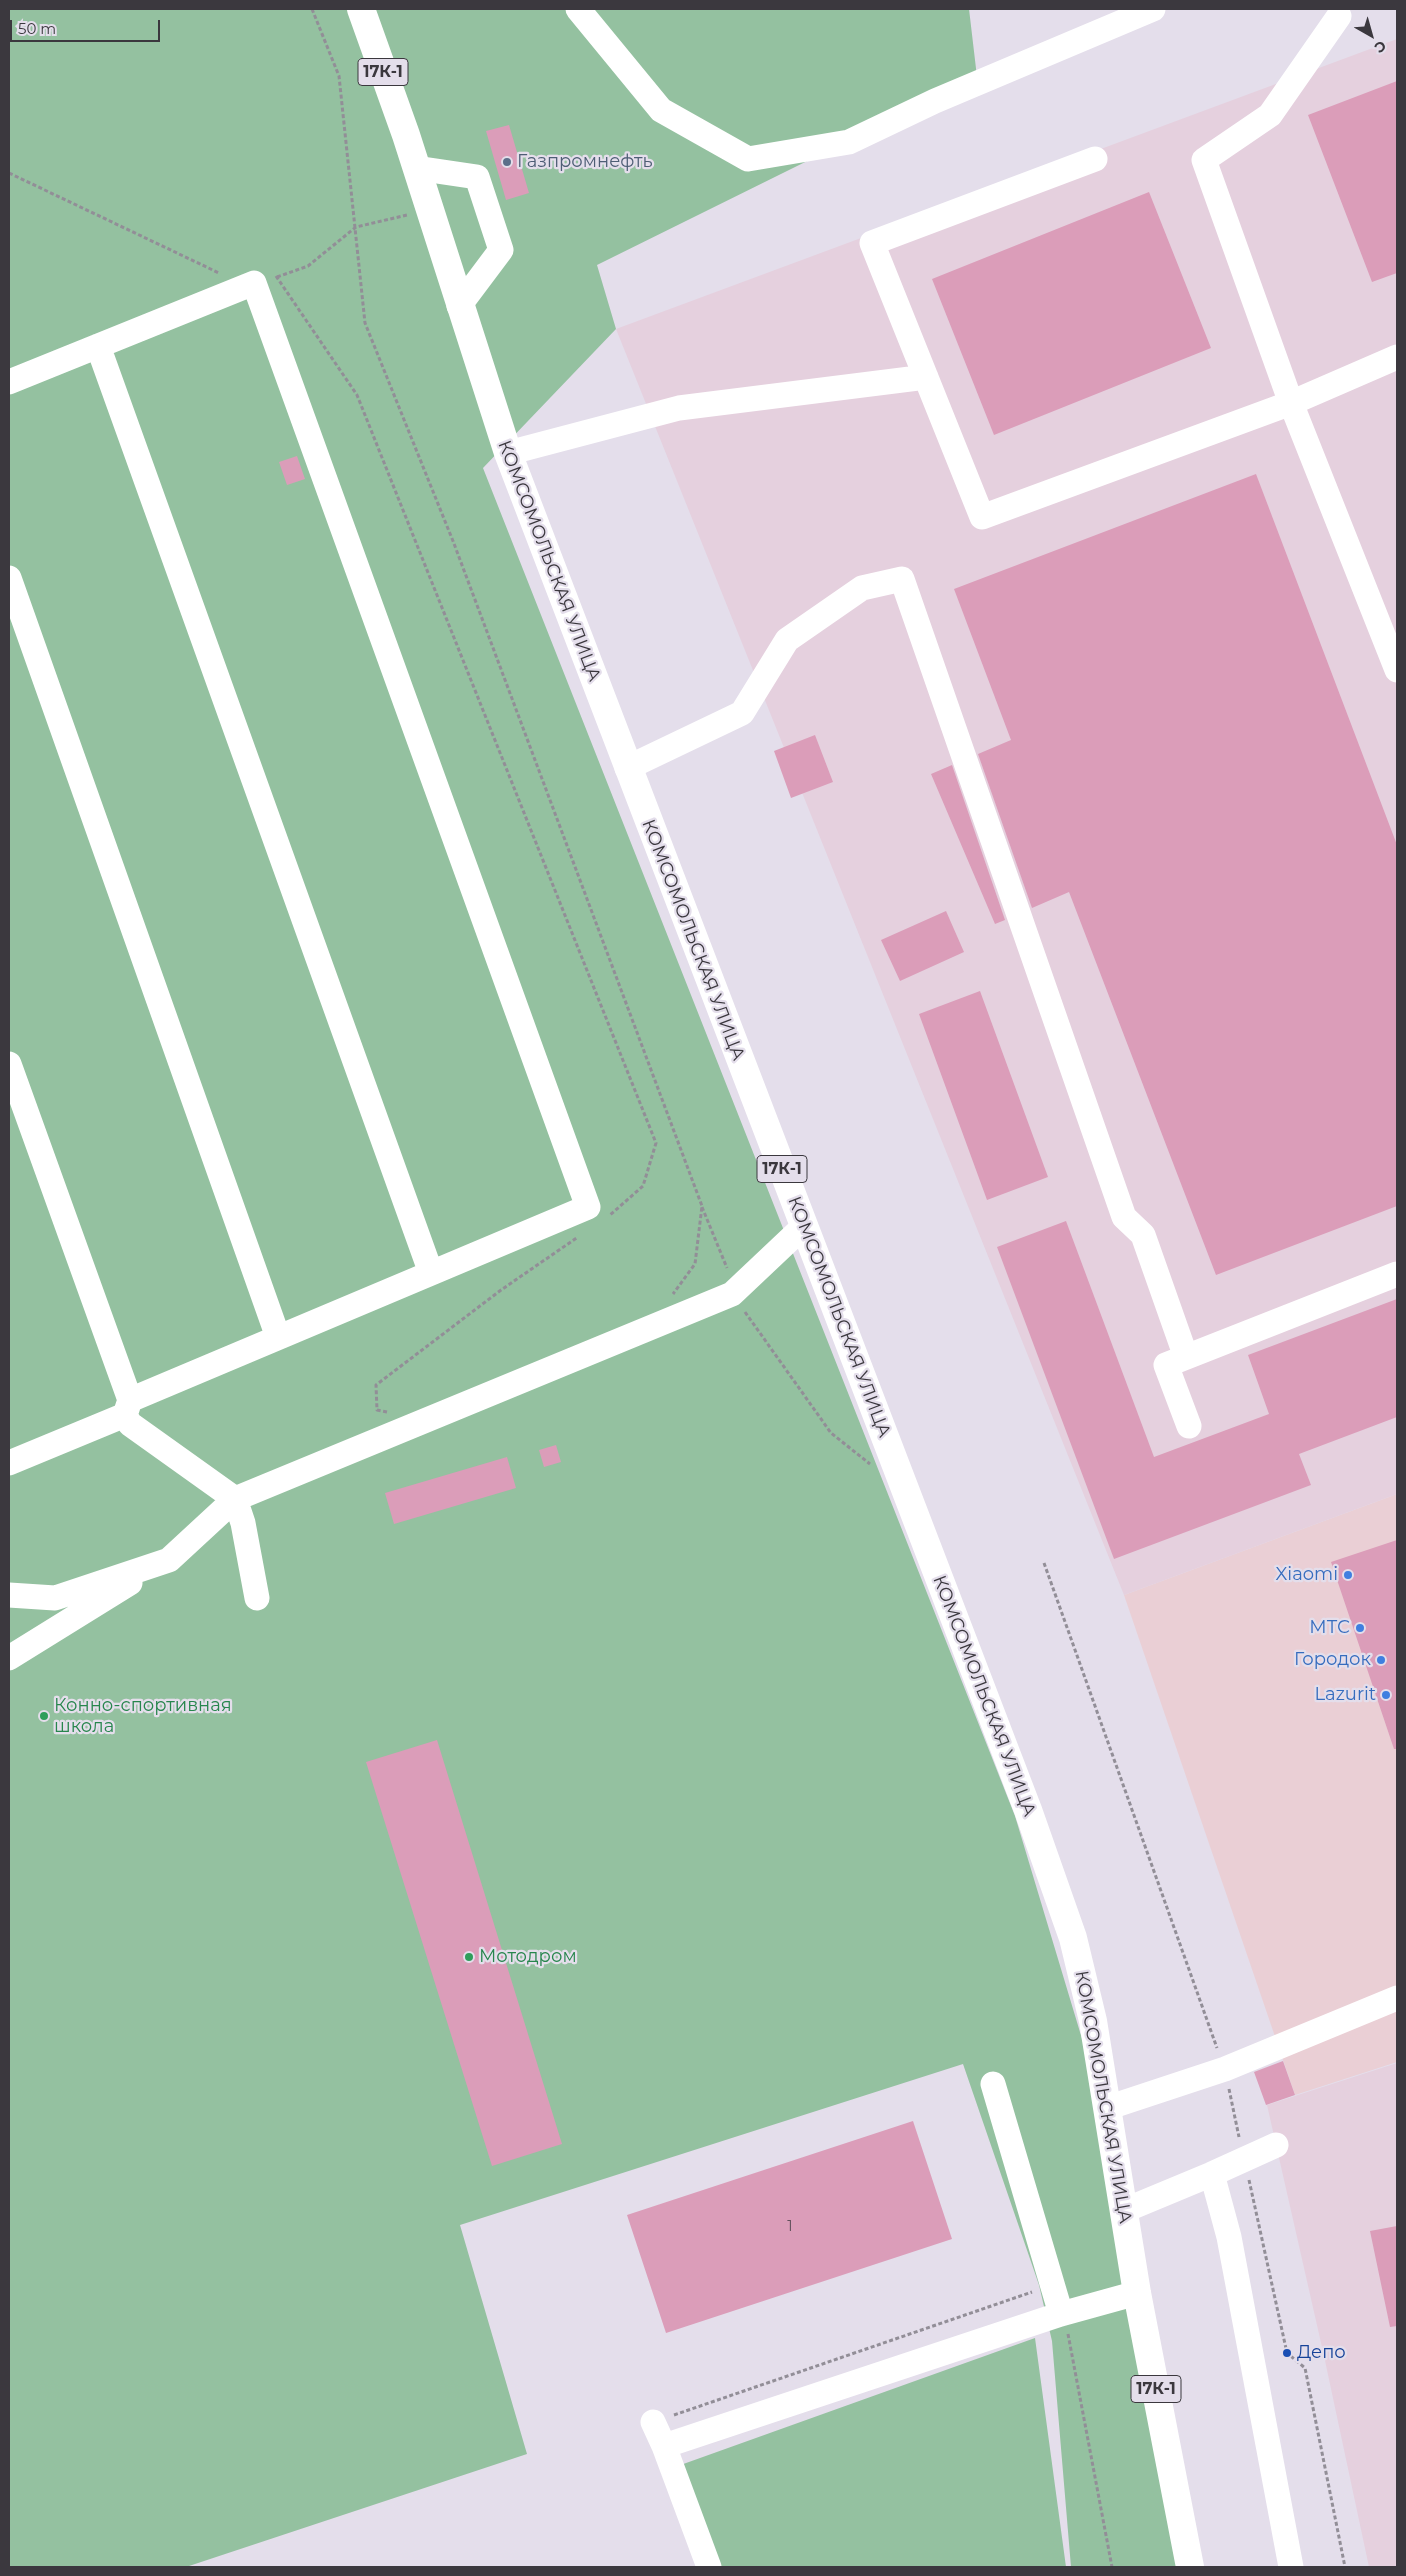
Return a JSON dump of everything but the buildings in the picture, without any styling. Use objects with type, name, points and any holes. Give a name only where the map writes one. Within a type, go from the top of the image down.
[{"type":"main road","name":"КОМСОМОЛЬСКАЯ УЛИЦА","points":[[361,9],[416,168],[508,453],[627,768],[1028,1810],[1073,1938],[1093,2021],[1137,2293],[1190,2567]]},
{"type":"lane","points":[[578,9],[661,110],[748,158],[849,142],[936,101],[1153,9]]},
{"type":"lane","points":[[1338,16],[1270,115],[1204,160],[1291,403],[1397,670]]},
{"type":"lane","points":[[1095,159],[872,243],[982,516],[1291,403],[1397,357]]},
{"type":"lane","points":[[416,168],[477,177],[501,250],[459,306]]},
{"type":"lane","points":[[9,382],[254,283],[588,1207],[278,1337],[9,1463]]},
{"type":"lane","points":[[98,346],[431,1273]]},
{"type":"lane","points":[[508,453],[679,408],[926,378]]},
{"type":"lane","points":[[9,578],[278,1337]]},
{"type":"lane","points":[[627,768],[742,713],[786,640],[862,588],[902,579],[1124,1217],[1143,1235],[1186,1357]]},
{"type":"lane","points":[[9,1064],[127,1407],[130,1424],[235,1499],[243,1523],[257,1598]]},
{"type":"lane","points":[[9,1658],[168,1560],[235,1499],[732,1294],[804,1226]]},
{"type":"lane","points":[[1189,1426],[1166,1365],[1397,1274]]},
{"type":"lane","points":[[9,1595],[55,1598],[168,1560]]},
{"type":"lane","points":[[1107,2108],[1224,2069],[1397,1998]]},
{"type":"lane","points":[[993,2084],[1065,2324]]},
{"type":"lane","points":[[1123,2211],[1276,2145]]},
{"type":"lane","points":[[1212,2174],[1229,2237],[1291,2567]]},
{"type":"lane","points":[[664,2446],[1065,2324],[1137,2293]]},
{"type":"lane","points":[[653,2422],[664,2446],[709,2567]]},
{"type":"path","points":[[312,9],[339,76],[365,323],[456,550],[702,1206],[726,1265],[732,1294],[830,1433],[874,1468]]},
{"type":"path","points":[[9,173],[224,275]]},
{"type":"path","points":[[429,210],[356,227],[308,266],[278,277],[357,395],[656,1143],[643,1186],[605,1219]]},
{"type":"path","points":[[667,1301],[695,1264],[702,1206]]},
{"type":"path","points":[[392,1413],[377,1410],[376,1385],[501,1290],[581,1235]]},
{"type":"path","points":[[1044,1563],[1224,2069],[1287,2353],[1305,2368],[1345,2567]]},
{"type":"path","points":[[653,2422],[1054,2284]]},
{"type":"path","points":[[1065,2324],[1112,2567]]},
{"type":"shaded area","points":[[1397,39],[1397,1494],[1124,1595],[616,329]]},
{"type":"shaded area","points":[[1397,1494],[1397,2062],[1295,2095],[1124,1595]]},
{"type":"shaded area","points":[[1397,2063],[1397,2567],[1369,2567],[1324,2356],[1267,2105]]},
{"type":"green space","points":[[9,9],[969,9],[977,77],[597,265],[616,329],[483,468],[1015,1816],[1092,2072],[1184,2567],[1071,2567],[1052,2341],[1039,2285],[963,2064],[460,2225],[527,2454],[186,2567],[9,2567]]},
{"type":"green space","points":[[1035,2338],[1066,2567],[699,2567],[661,2472]]},
{"type":"place","name":"Газпромнефть","points":[[507,162]]},
{"type":"place","name":"Xiaomi","points":[[1348,1575]]},
{"type":"place","name":"МТС","points":[[1360,1628]]},
{"type":"place","name":"Городок","points":[[1381,1660]]},
{"type":"place","name":"Lazurit","points":[[1386,1695]]},
{"type":"place","name":"Конно-спортивная школа","points":[[44,1716]]},
{"type":"place","name":"Мотодром","points":[[469,1957]]},
{"type":"place","name":"Депо","points":[[1287,2353]]}]
